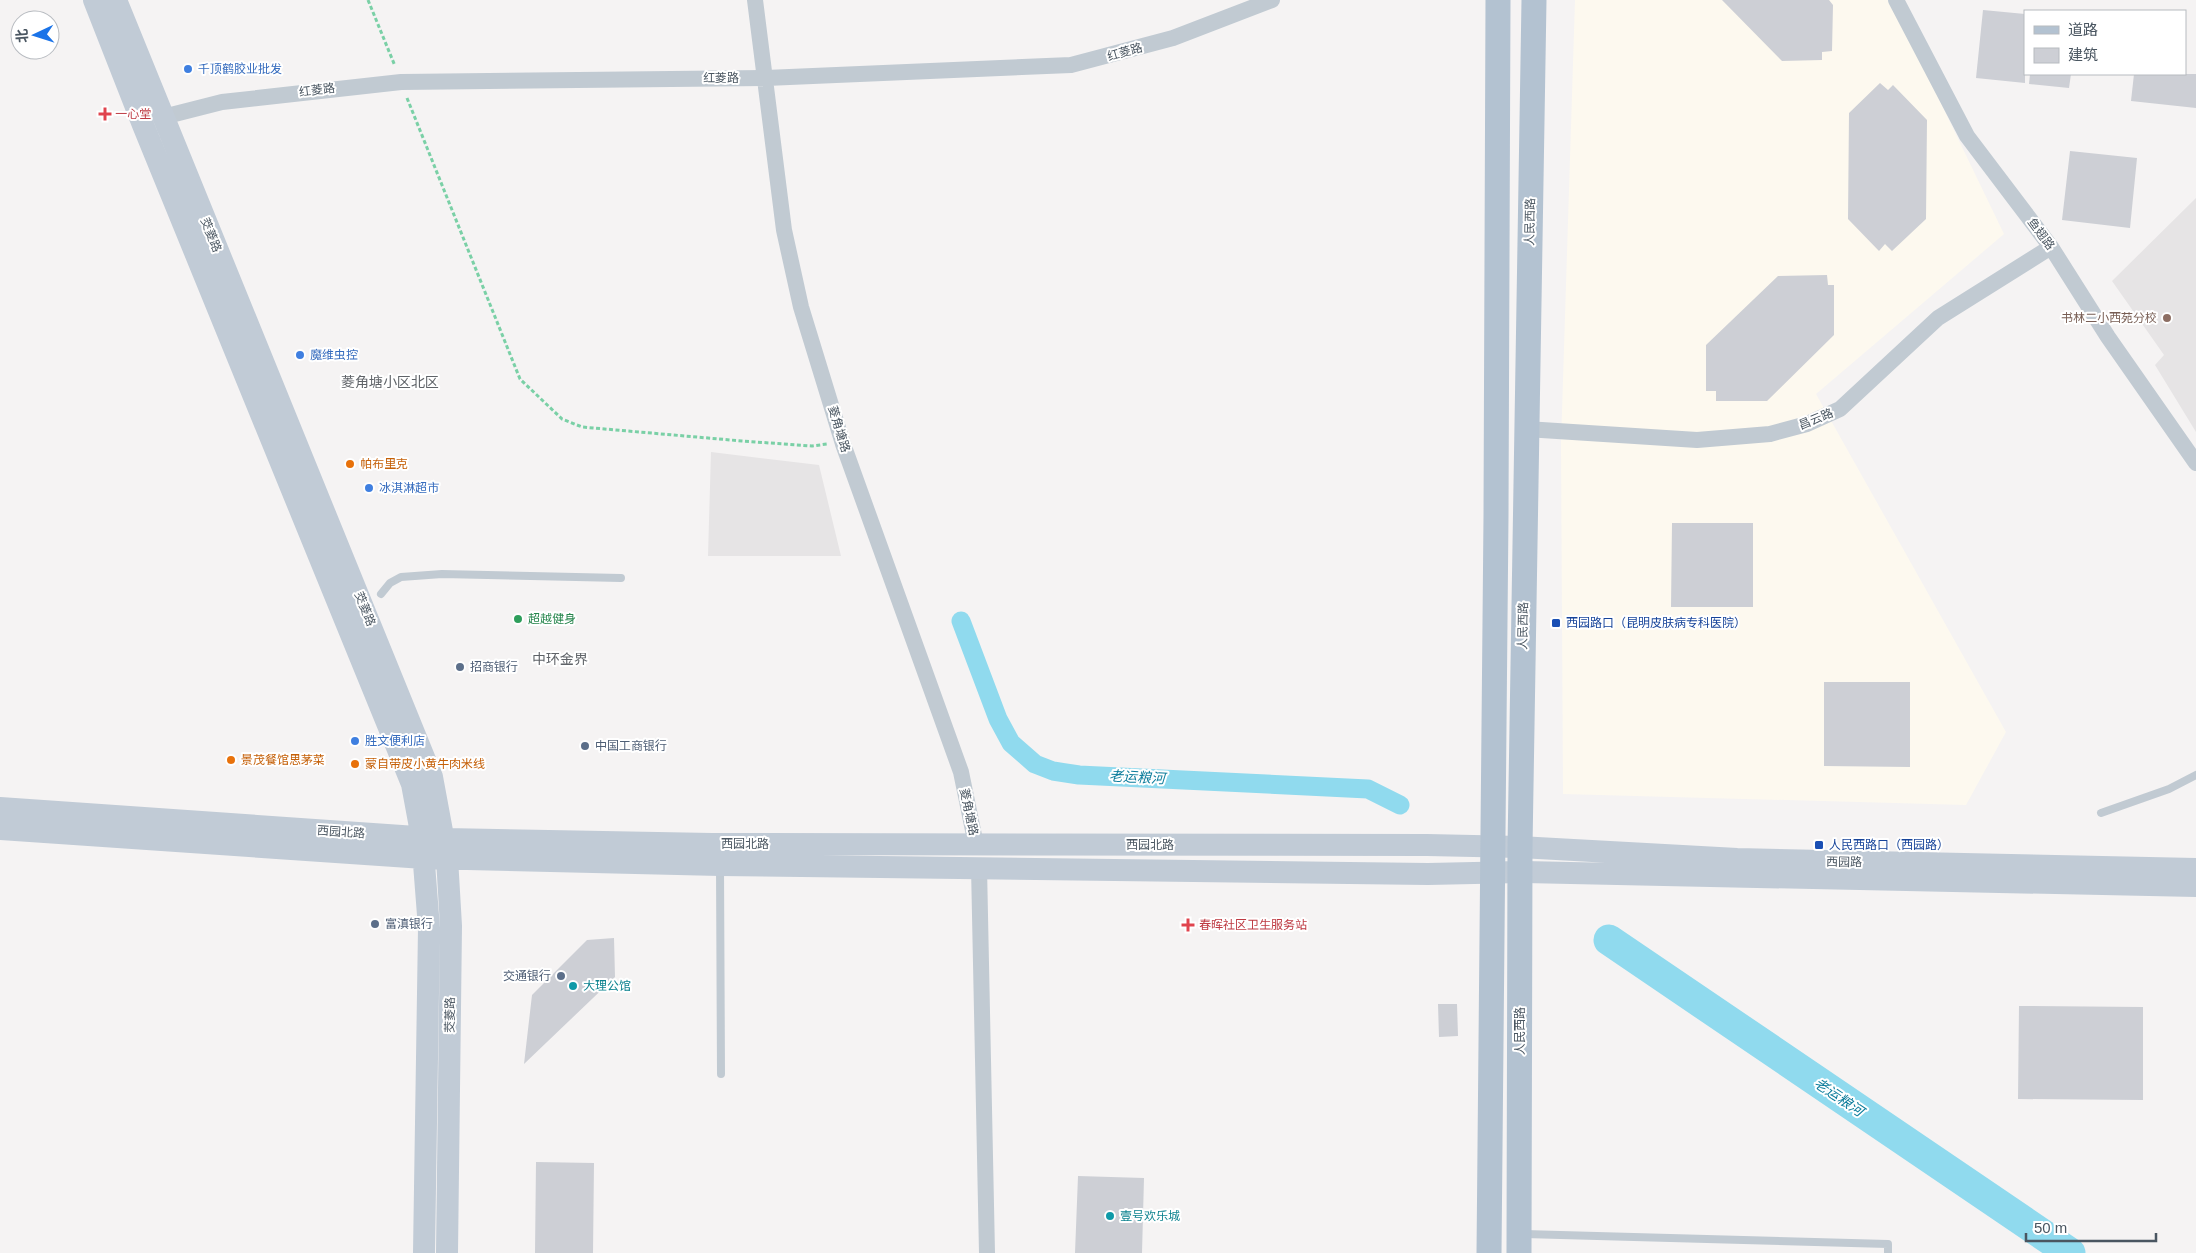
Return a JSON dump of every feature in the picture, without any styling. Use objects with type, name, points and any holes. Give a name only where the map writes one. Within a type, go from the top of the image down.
[{"type":"main road","name":"茭菱路","points":[[94,0],[142,125],[412,784],[423,848],[429,928],[424,1253]]},
{"type":"main road","name":"茭菱路","points":[[116,0],[330,521],[432,776],[446,848],[451,936],[446,1253]]},
{"type":"main road","points":[[1490,1253],[1498,0]]},
{"type":"main road","name":"人民西路","points":[[1519,1244],[1520,847],[1534,0]]},
{"type":"main road","name":"西园北路","points":[[0,808],[423,848]]},
{"type":"main road","name":"西园北路","points":[[0,829],[423,848],[722,844],[1427,845],[1492,847]]},
{"type":"main road","name":"西园路","points":[[1492,847],[1737,859],[2196,869]]},
{"type":"main road","name":"西园北路","points":[[446,848],[720,865],[1428,874],[1492,872]]},
{"type":"main road","name":"西园路","points":[[1492,872],[2196,886]]},
{"type":"street","name":"菱角塘路","points":[[755,0],[784,230],[802,306],[843,444],[960,772],[976,845]]},
{"type":"street","name":"红菱路","points":[[163,118],[222,102],[401,82],[766,78],[1071,65],[1173,38],[1272,0]]},
{"type":"street","name":"鱼翅路","points":[[1896,0],[1966,136],[2051,247],[2108,337],[2196,463]]},
{"type":"street","name":"昌云路","points":[[1526,429],[1697,440],[1770,434],[1808,424],[1840,409],[1938,318],[2051,247]]},
{"type":"street","points":[[979,867],[988,1253]]},
{"type":"lane","points":[[382,594],[390,583],[401,577],[442,574],[621,578]]},
{"type":"lane","points":[[2101,812],[2169,789],[2196,775]]},
{"type":"lane","points":[[720,865],[721,1074]]},
{"type":"lane","points":[[1519,1244],[1888,1244],[1888,1253]]},
{"type":"path","points":[[368,0],[520,380],[562,419],[582,427],[812,446],[843,444]]},
{"type":"shaded area","points":[[1575,0],[1891,0],[2004,234],[1816,394],[2006,732],[1966,805],[1563,794],[1561,443]]},
{"type":"shaded area","name":"书林二小西苑分校","points":[[2196,198],[2196,432],[2155,365],[2164,355],[2112,281]]},
{"type":"shaded area","points":[[711,452],[819,465],[841,556],[708,556]]},
{"type":"building","points":[[1722,0],[1829,0],[1833,5],[1832,51],[1822,52],[1822,60],[1782,61]]},
{"type":"building","points":[[1983,10],[2024,14],[2025,83],[1976,78]]},
{"type":"building","points":[[2196,74],[2196,108],[2131,101],[2134,75]]},
{"type":"building","points":[[2030,75],[2071,75],[2069,88],[2029,84]]},
{"type":"building","points":[[1880,83],[1888,90],[1893,85],[1927,120],[1926,219],[1892,251],[1885,244],[1879,251],[1848,219],[1849,113]]},
{"type":"building","points":[[2070,151],[2137,158],[2130,228],[2062,220]]},
{"type":"building","points":[[1827,275],[1828,285],[1834,285],[1834,335],[1767,401],[1716,401],[1716,391],[1706,391],[1706,345],[1778,276]]},
{"type":"building","points":[[1672,523],[1753,523],[1753,607],[1671,607]]},
{"type":"building","points":[[1824,682],[1910,682],[1910,767],[1824,766]]},
{"type":"building","name":"大理公馆","points":[[614,938],[615,977],[524,1064],[532,995],[587,940]]},
{"type":"building","points":[[1438,1004],[1457,1004],[1458,1036],[1439,1037]]},
{"type":"building","points":[[2019,1006],[2143,1007],[2143,1100],[2018,1099]]},
{"type":"building","points":[[536,1162],[594,1163],[593,1253],[535,1253]]},
{"type":"building","name":"壹号欢乐城","points":[[1078,1176],[1144,1178],[1142,1253],[1075,1253]]},
{"type":"waterway","name":"老运粮河","points":[[961,621],[998,719],[1011,743],[1035,764],[1053,771],[1079,775],[1368,789],[1400,805]]},
{"type":"waterway","name":"老运粮河","points":[[1609,940],[2070,1253]]},
{"type":"place","name":"千顶鹤胶业批发","points":[[188,69]]},
{"type":"place","name":"一心堂","points":[[105,114]]},
{"type":"place","name":"书林二小西苑分校","points":[[2167,318]]},
{"type":"place","name":"魔维虫控","points":[[300,355]]},
{"type":"place","name":"帕布里克","points":[[350,464]]},
{"type":"place","name":"冰淇淋超市","points":[[369,488]]},
{"type":"place","name":"超越健身","points":[[518,619]]},
{"type":"place","name":"西园路口（昆明皮肤病专科医院）","points":[[1556,623]]},
{"type":"place","name":"招商银行","points":[[460,667]]},
{"type":"place","name":"胜文便利店","points":[[355,741]]},
{"type":"place","name":"中国工商银行","points":[[585,746]]},
{"type":"place","name":"景茂餐馆思茅菜","points":[[231,760]]},
{"type":"place","name":"蒙自带皮小黄牛肉米线","points":[[355,764]]},
{"type":"place","name":"人民西路口（西园路）","points":[[1819,845]]},
{"type":"place","name":"富滇银行","points":[[375,924]]},
{"type":"place","name":"春晖社区卫生服务站","points":[[1188,925]]},
{"type":"place","name":"交通银行","points":[[561,976]]},
{"type":"place","name":"大理公馆","points":[[573,986]]},
{"type":"place","name":"壹号欢乐城","points":[[1110,1216]]},
{"type":"district","name":"菱角塘小区北区","points":[[390,382]]},
{"type":"district","name":"中环金界","points":[[560,659]]}]
